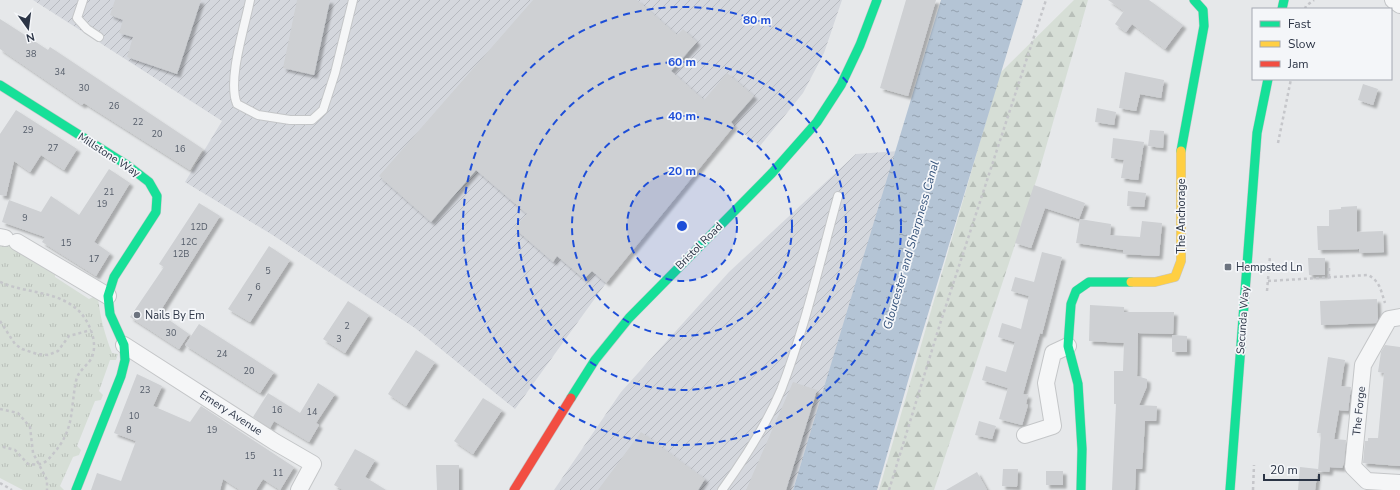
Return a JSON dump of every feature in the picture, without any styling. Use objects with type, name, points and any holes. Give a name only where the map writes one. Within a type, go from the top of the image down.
[{"type":"street","name":"Bristol Road","points":[[514,490],[595,360],[634,312],[772,172],[817,122],[841,85],[860,45],[877,0]]},
{"type":"street","name":"The Anchorage","points":[[1082,490],[1082,449],[1078,384],[1068,346],[1071,304],[1076,291],[1089,282],[1155,282],[1175,277],[1181,261],[1180,155],[1204,26],[1203,10],[1194,0]]},
{"type":"street","points":[[1393,0],[1400,5]]},
{"type":"street","name":"Secunda Way","points":[[1230,490],[1257,133],[1268,80]]},
{"type":"street","name":"Millstone Way","points":[[0,85],[127,165],[149,182],[157,196],[156,212],[114,277],[108,296],[110,314],[124,345],[125,360],[121,376],[76,490]]},
{"type":"street","points":[[8,239],[108,296]]},
{"type":"street","name":"The Forge","points":[[1393,485],[1367,481],[1353,467],[1364,365],[1395,318]]},
{"type":"street","name":"Emery Avenue","points":[[124,345],[275,442],[312,464],[299,490]]},
{"type":"street","points":[[1025,435],[1053,426],[1046,384],[1053,353],[1068,346]]},
{"type":"lane","points":[[83,0],[77,18],[87,29],[99,38]]},
{"type":"lane","points":[[250,0],[236,66],[234,97],[237,104],[258,114],[290,120],[312,120],[323,110],[335,73],[353,0]]},
{"type":"lane","points":[[722,490],[751,446],[780,390],[805,316],[838,196]]},
{"type":"path","points":[[889,490],[942,317],[1046,0]]},
{"type":"path","points":[[1305,8],[1314,0]]},
{"type":"path","points":[[1328,268],[1329,277]]},
{"type":"path","points":[[1268,281],[1368,275],[1376,279],[1395,318]]},
{"type":"path","points":[[0,282],[17,288],[59,297],[80,312],[91,330],[94,347],[91,359],[80,371],[76,380],[74,409],[68,429],[58,448],[48,460],[40,464],[28,464],[15,450],[0,446]]},
{"type":"path","points":[[0,322],[15,344],[22,349],[37,354],[48,355],[58,351],[69,336],[91,330]]},
{"type":"path","points":[[0,409],[18,414],[30,427],[33,453],[47,480],[47,490]]},
{"type":"path","points":[[0,483],[12,490]]},
{"type":"shaded area","points":[[33,0],[842,0],[824,53],[803,93],[760,146],[734,126],[606,283],[515,409],[415,328],[271,234],[185,182],[222,121]]},
{"type":"shaded area","points":[[899,151],[793,490],[554,490],[621,392],[729,272],[856,154]]},
{"type":"green space","points":[[1074,0],[1088,0],[1038,175],[934,490],[879,490],[1000,73]]},
{"type":"green space","points":[[9,235],[55,271],[55,277],[89,299],[95,296],[98,298],[101,319],[109,346],[112,353],[118,354],[116,360],[110,360],[99,391],[103,395],[101,400],[95,401],[77,446],[81,450],[79,455],[73,457],[60,486],[64,490],[23,490],[0,478],[0,243]]},
{"type":"water","name":"Gloucester and Sharpness Canal","points":[[941,0],[1023,0],[912,367],[877,490],[793,490]]},
{"type":"building","points":[[115,0],[201,0],[177,74],[127,57],[133,37],[119,33],[123,20],[110,15]]},
{"type":"building","points":[[297,0],[330,0],[314,75],[283,68]]},
{"type":"building","points":[[533,0],[637,0],[677,35],[683,29],[697,42],[671,71],[704,100],[727,73],[754,96],[731,122],[734,126],[606,283],[592,271],[584,279],[557,256],[553,262],[514,228],[527,214],[476,170],[431,222],[379,176]]},
{"type":"building","points":[[906,0],[936,0],[908,96],[880,88]]},
{"type":"building","points":[[1108,0],[1149,0],[1183,25],[1165,49],[1132,24],[1126,32],[1115,24],[1124,11]]},
{"type":"building","points":[[0,19],[48,50],[50,47],[203,149],[190,170],[84,103],[82,105],[0,49]]},
{"type":"building","points":[[1125,72],[1164,80],[1161,98],[1140,94],[1136,111],[1119,108]]},
{"type":"building","points":[[1363,84],[1378,89],[1373,105],[1358,100]]},
{"type":"building","points":[[1097,108],[1116,112],[1114,125],[1095,122]]},
{"type":"building","points":[[16,110],[77,149],[64,170],[41,155],[30,172],[14,161],[6,196],[0,195],[0,134]]},
{"type":"building","points":[[1150,130],[1164,131],[1163,148],[1148,146]]},
{"type":"building","points":[[1113,138],[1144,142],[1138,180],[1121,178],[1124,160],[1111,158]]},
{"type":"building","points":[[109,169],[130,183],[94,242],[110,253],[96,276],[42,242],[45,237],[2,222],[9,200],[41,212],[51,196],[79,215]]},
{"type":"building","points":[[1034,185],[1085,203],[1079,219],[1045,208],[1031,248],[1015,243]]},
{"type":"building","points":[[1128,191],[1146,193],[1144,207],[1127,206]]},
{"type":"building","points":[[199,203],[220,216],[159,313],[189,334],[179,349],[130,317],[164,267],[159,264]]},
{"type":"building","points":[[1357,206],[1357,232],[1383,231],[1384,252],[1359,253],[1359,249],[1318,250],[1317,226],[1329,226],[1329,210],[1341,209],[1341,207]]},
{"type":"building","points":[[1080,219],[1111,224],[1110,235],[1140,237],[1142,221],[1162,223],[1159,256],[1123,254],[1123,250],[1076,243]]},
{"type":"building","points":[[269,246],[290,260],[250,322],[228,309]]},
{"type":"building","points":[[1042,252],[1062,257],[1042,334],[1040,333],[1023,394],[1028,395],[1026,404],[1028,405],[1022,425],[999,419],[1008,388],[982,380],[986,366],[1006,372],[1015,342],[998,337],[1002,323],[1021,329],[1029,296],[1011,291],[1015,277],[1034,282]]},
{"type":"building","points":[[1308,258],[1325,258],[1325,275],[1309,275]]},
{"type":"building","points":[[1377,299],[1378,319],[1376,323],[1321,325],[1320,301]]},
{"type":"building","points":[[348,301],[369,315],[345,353],[323,339]]},
{"type":"building","points":[[1090,305],[1124,307],[1124,312],[1174,312],[1173,334],[1138,333],[1137,376],[1147,379],[1147,386],[1139,405],[1157,406],[1156,421],[1145,421],[1142,469],[1136,469],[1135,490],[1112,490],[1116,404],[1114,404],[1114,371],[1123,371],[1124,343],[1089,341]]},
{"type":"building","points":[[199,324],[274,372],[260,393],[185,345]]},
{"type":"building","points":[[1172,335],[1187,336],[1187,352],[1172,352]]},
{"type":"building","points":[[1385,345],[1400,347],[1400,466],[1363,463],[1365,441],[1368,441],[1368,438],[1378,438],[1384,373],[1378,372],[1381,352]]},
{"type":"building","points":[[416,350],[435,362],[406,406],[388,394]]},
{"type":"building","points":[[1328,357],[1345,360],[1341,386],[1351,387],[1348,411],[1339,410],[1334,439],[1346,440],[1344,463],[1342,468],[1330,467],[1329,472],[1318,471],[1321,433],[1317,433]]},
{"type":"building","points":[[137,374],[162,386],[153,406],[190,422],[201,406],[294,467],[280,490],[263,479],[256,490],[240,490],[223,479],[220,490],[91,490],[97,473],[121,481],[136,441],[114,433]]},
{"type":"building","points":[[793,382],[817,390],[786,490],[746,490]]},
{"type":"building","points":[[318,383],[335,394],[316,423],[319,425],[309,442],[274,421],[270,428],[253,417],[268,393],[300,413]]},
{"type":"building","points":[[483,398],[502,410],[473,454],[454,441]]},
{"type":"building","points":[[979,421],[996,426],[992,439],[975,435]]},
{"type":"building","points":[[641,432],[705,479],[698,490],[598,490]]},
{"type":"building","points":[[355,449],[375,460],[365,477],[386,490],[343,490],[334,485]]},
{"type":"building","points":[[436,465],[459,465],[459,490],[437,490]]},
{"type":"building","points":[[1300,467],[1318,469],[1315,490],[1298,490]]},
{"type":"building","points":[[1003,469],[1018,469],[1017,487],[1002,486]]},
{"type":"building","points":[[1046,471],[1063,471],[1063,485],[1046,485]]},
{"type":"building","points":[[977,472],[987,490],[946,490]]},
{"type":"traffic: fast","points":[[571,398],[595,360],[629,318],[772,173],[817,122],[841,85],[860,45],[877,0]]},
{"type":"traffic: fast","points":[[1181,151],[1204,26],[1203,10],[1194,0]]},
{"type":"traffic: fast","points":[[1282,8],[1284,0]]},
{"type":"traffic: fast","points":[[1230,490],[1257,133],[1268,80]]},
{"type":"traffic: fast","points":[[0,85],[127,165],[149,182],[157,196],[156,212],[114,277],[108,296],[110,314],[124,345],[125,360],[121,376],[76,490]]},
{"type":"traffic: fast","points":[[1081,490],[1082,449],[1078,384],[1068,346],[1071,304],[1076,291],[1089,282],[1131,282]]},
{"type":"traffic: slow","points":[[1131,282],[1155,282],[1175,277],[1181,261],[1181,151]]},
{"type":"traffic: jam","points":[[514,490],[571,398]]},
{"type":"place","name":"Hempsted Ln","points":[[1228,267]]},
{"type":"place","name":"Nails By Em","points":[[137,315]]}]
